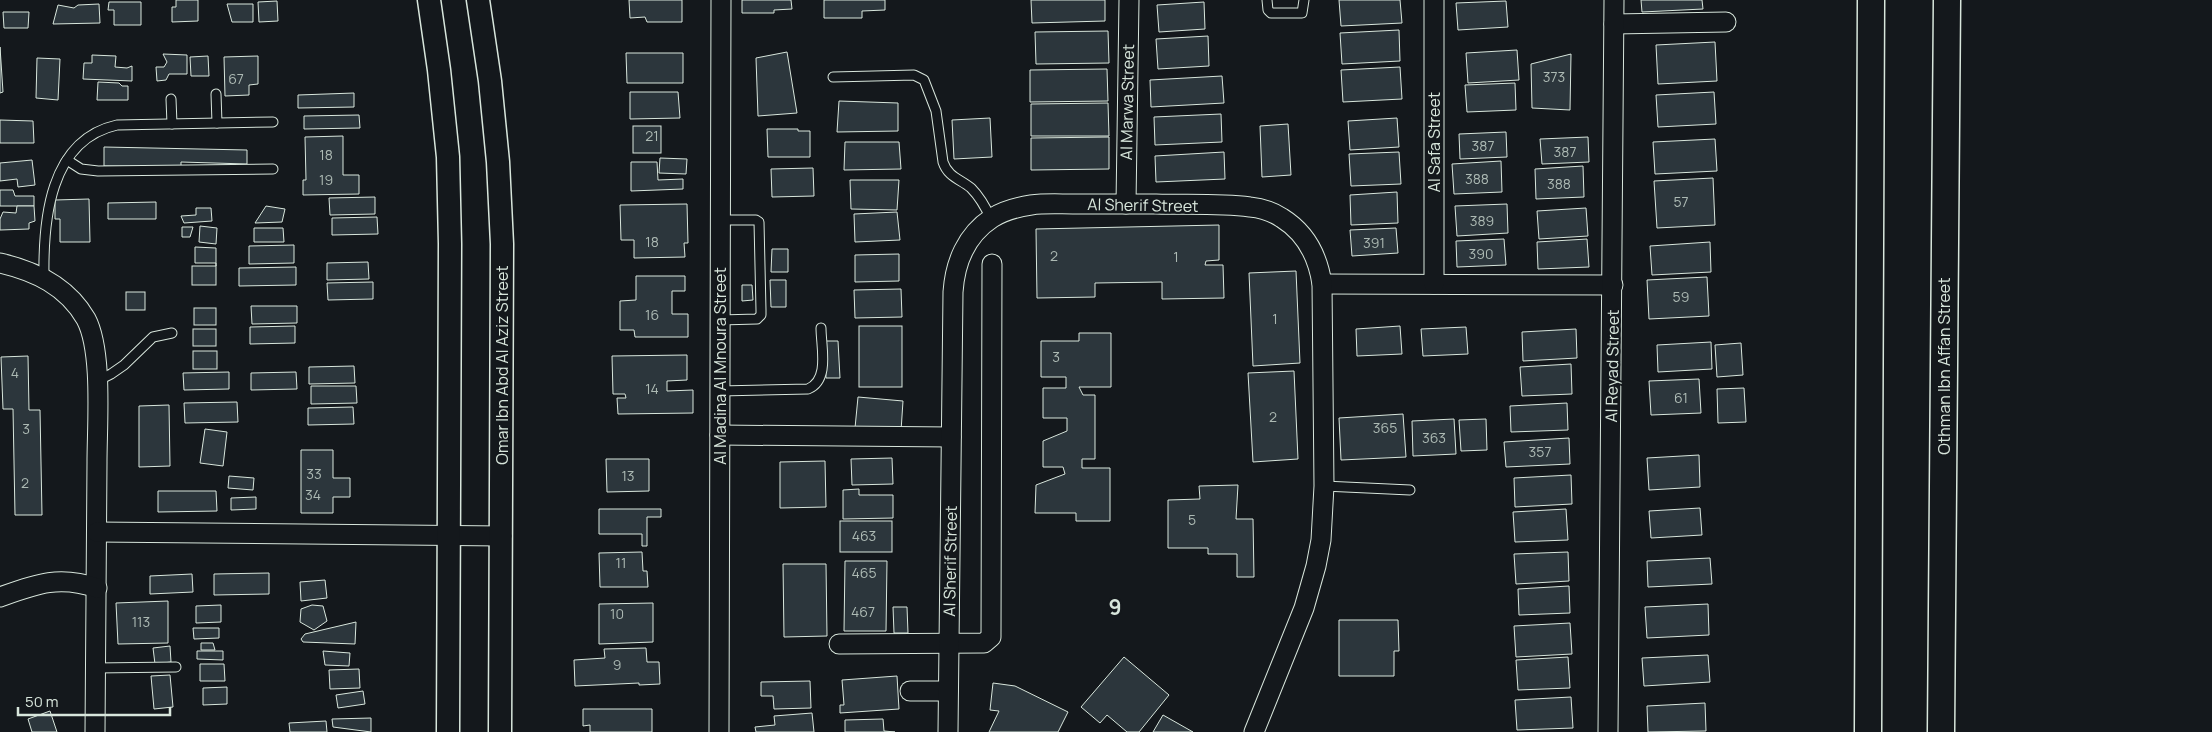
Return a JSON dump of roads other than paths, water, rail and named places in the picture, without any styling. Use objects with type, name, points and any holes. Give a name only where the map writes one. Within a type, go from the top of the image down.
[{"type":"main road","points":[[1868,732],[1871,0]]},
{"type":"main road","name":"Othman Ibn Affan Street","points":[[1941,732],[1947,0]]},
{"type":"street","points":[[429,0],[439,70],[448,166],[450,244],[448,732]]},
{"type":"street","name":"Omar Ibn Abd Al Aziz Street","points":[[478,0],[490,81],[498,162],[502,244],[500,732]]},
{"type":"street","name":"Al Madina Al Mnoura Street","points":[[719,732],[721,0]]},
{"type":"street","name":"Al Marwa Street","points":[[1126,204],[1129,0]]},
{"type":"street","name":"Al Safa Street","points":[[1434,0],[1434,284]]},
{"type":"street","name":"Al Reyad Street","points":[[1608,732],[1614,0]]},
{"type":"street","points":[[1614,24],[1726,22]]},
{"type":"street","name":"Al Sherif Street","points":[[948,732],[954,276],[965,247],[972,236],[991,219],[1008,211],[1031,205],[1126,204],[1236,206],[1268,211],[1282,218],[1306,241],[1314,255],[1322,284],[1324,486],[1321,540],[1310,587],[1254,732]]},
{"type":"street","points":[[0,262],[44,278],[61,289],[87,321],[93,341],[97,381],[95,732]]},
{"type":"street","points":[[839,644],[984,643],[989,640],[992,634],[992,264]]},
{"type":"street","points":[[1322,284],[1612,285]]},
{"type":"street","points":[[720,435],[951,437]]},
{"type":"street","points":[[97,532],[502,536]]},
{"type":"street","points":[[0,597],[36,584],[54,581],[80,582],[97,588]]},
{"type":"street","points":[[910,691],[948,691]]},
{"type":"lane","points":[[1268,0],[1268,10],[1271,13],[1302,13],[1304,10],[1304,0]]},
{"type":"lane","points":[[833,77],[914,75],[924,80],[936,111],[942,162],[945,169],[950,175],[972,189],[991,219]]},
{"type":"lane","points":[[216,94],[217,123]]},
{"type":"lane","points":[[171,99],[172,124]]},
{"type":"lane","points":[[44,278],[44,240],[49,202],[59,173],[67,160],[87,139],[108,127],[272,122]]},
{"type":"lane","points":[[67,160],[82,169],[98,171],[273,169]]},
{"type":"lane","points":[[720,320],[757,319],[761,315],[760,224],[756,220],[721,220]]},
{"type":"lane","points":[[720,391],[808,389],[814,387],[819,382],[822,370],[821,328]]},
{"type":"lane","points":[[97,381],[124,365],[153,337],[172,333]]},
{"type":"lane","points":[[1324,486],[1410,490]]},
{"type":"lane","points":[[96,668],[176,667]]},
{"type":"district","name":"9","points":[[1115,607]]}]
